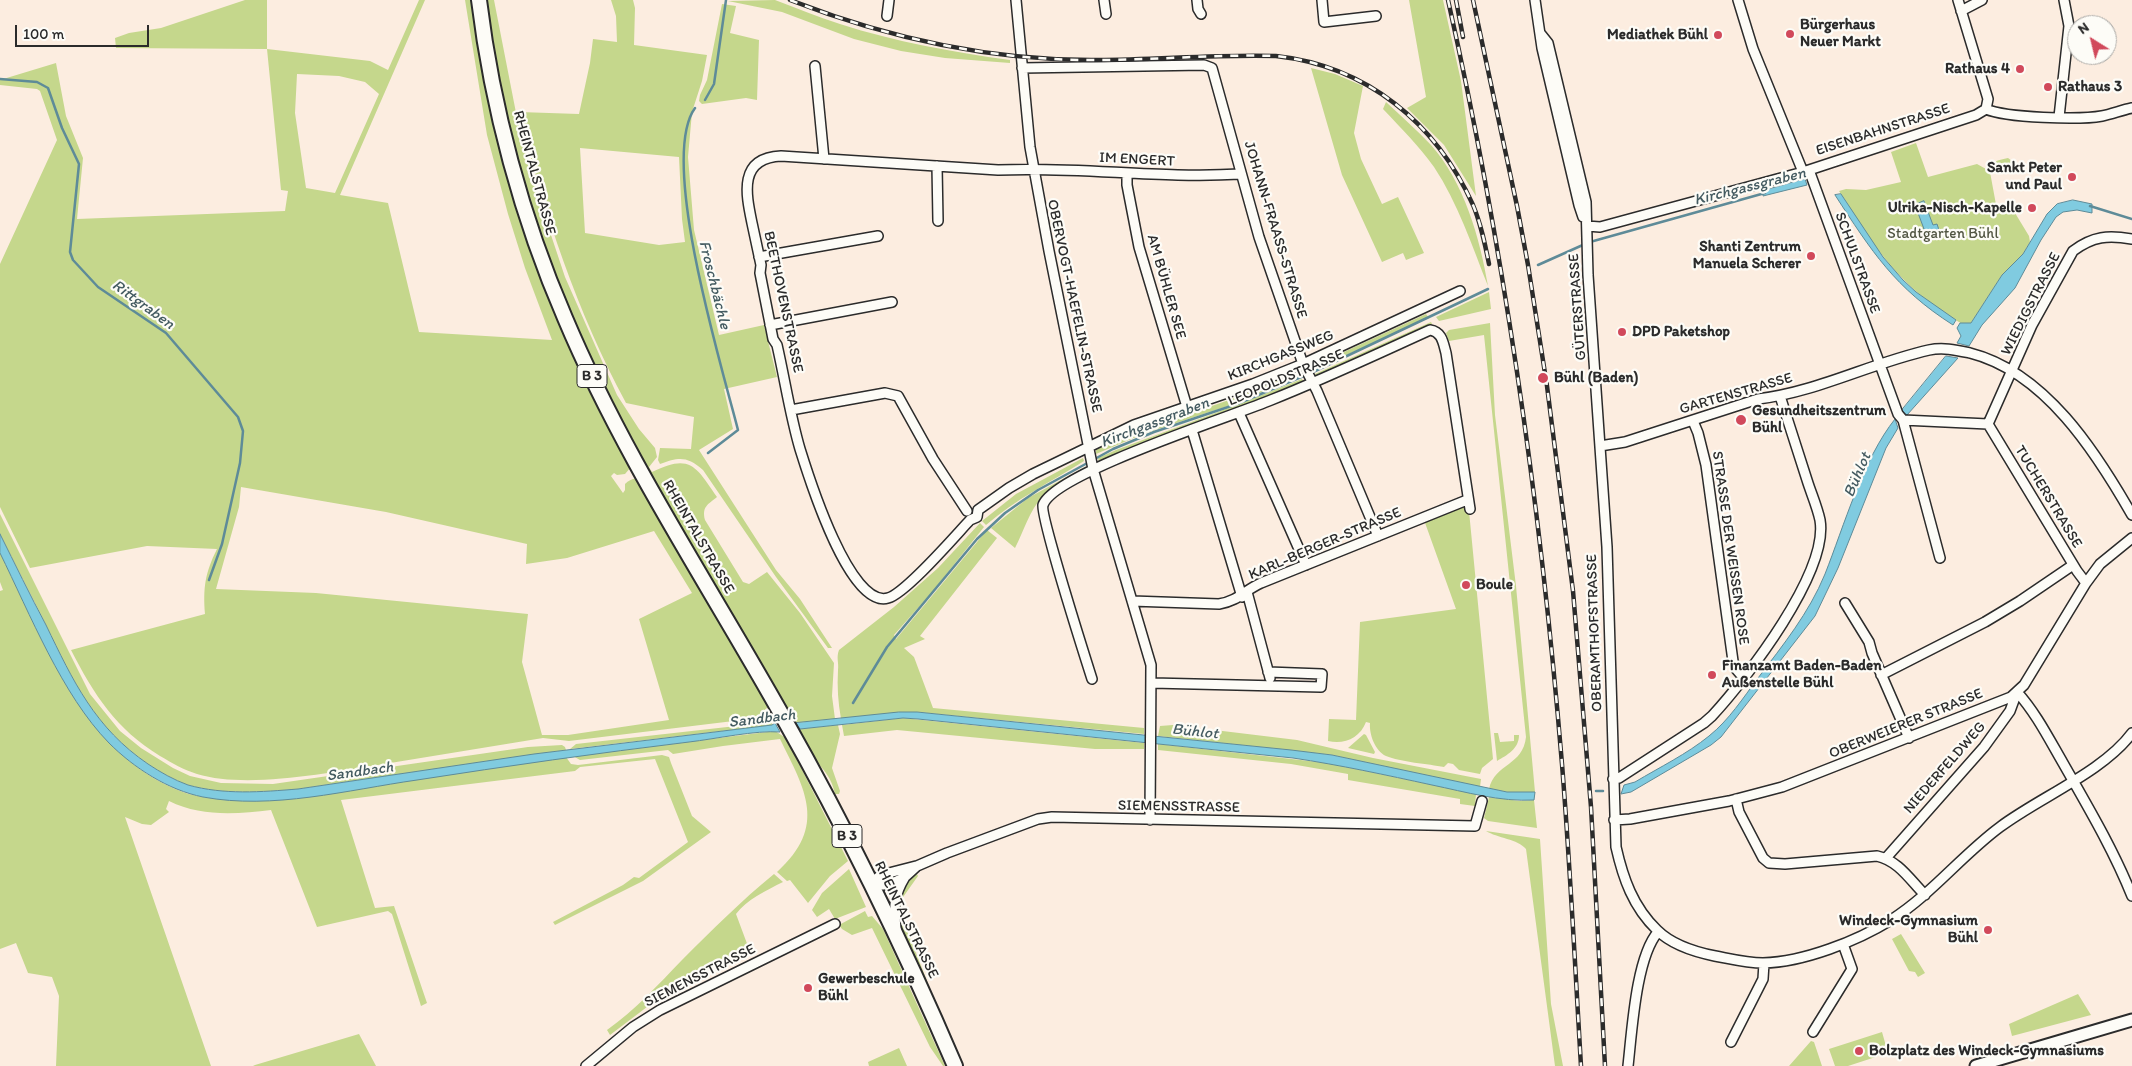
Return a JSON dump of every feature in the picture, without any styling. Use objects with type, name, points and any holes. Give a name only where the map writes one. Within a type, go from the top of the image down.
[{"type":"main road","name":"RHEINTALSTRASSE","points":[[479,0],[503,128],[542,260],[565,320],[600,394],[640,470],[794,736],[896,934],[955,1066]]},
{"type":"street","points":[[887,16],[889,0]]},
{"type":"street","name":"OBERVOGT-HAEFELIN-STRASSE","points":[[1016,0],[1033,168],[1089,449],[1151,665],[1150,820]]},
{"type":"street","points":[[1104,0],[1106,14]]},
{"type":"street","points":[[1197,0],[1198,9],[1201,14]]},
{"type":"street","points":[[1322,0],[1324,22],[1376,16]]},
{"type":"street","name":"SCHULSTRASSE","points":[[1738,0],[1752,49],[1809,176],[1880,366]]},
{"type":"street","points":[[1958,0],[1988,99],[1986,109],[1996,113],[2036,117],[2097,117],[2132,108]]},
{"type":"street","points":[[1961,11],[1982,0]]},
{"type":"street","points":[[2059,117],[2069,26],[2064,0]]},
{"type":"street","name":"GÜTERSTRASSE","points":[[1535,1],[1540,33],[1548,43],[1586,202],[1600,446]]},
{"type":"street","name":"JOHANN-FRAASS-STRASSE","points":[[1022,68],[1204,65],[1212,68],[1259,237],[1304,367],[1378,536]]},
{"type":"street","points":[[815,66],[820,99],[824,159]]},
{"type":"street","name":"EISENBAHNSTRASSE","points":[[1587,226],[1600,227],[1809,176],[1919,132],[1976,115],[1986,109]]},
{"type":"street","name":"BEETHOVENSTRASSE","points":[[887,599],[878,599],[872,596],[851,573],[840,555],[804,461],[778,352],[773,339],[760,273],[760,257],[746,188],[751,172],[757,164],[771,157],[781,156],[998,170],[1033,168]]},
{"type":"street","points":[[937,166],[938,221]]},
{"type":"street","name":"IM ENGERT","points":[[1033,168],[1127,174],[1204,176],[1240,174]]},
{"type":"street","name":"AM BÜHLER SEE","points":[[1127,174],[1127,185],[1139,247],[1187,407]]},
{"type":"street","points":[[760,257],[878,236]]},
{"type":"street","name":"WIEDIGSTRASSE","points":[[2012,372],[2036,317],[2073,251],[2083,243],[2096,237],[2110,236],[2132,239]]},
{"type":"street","name":"KIRCHGASSWEG","points":[[887,599],[904,588],[920,573],[969,515],[978,516],[978,510],[1017,484],[1134,425],[1304,367],[1460,292]]},
{"type":"street","points":[[770,324],[892,302]]},
{"type":"street","name":"LEOPOLDSTRASSE","points":[[1092,679],[1043,509],[1043,503],[1054,492],[1093,467],[1239,413],[1430,330],[1435,331],[1441,336],[1446,353],[1470,504]]},
{"type":"street","name":"GARTENSTRASSE","points":[[1600,446],[1625,442],[1758,399],[1780,396],[1929,350],[1944,348],[1992,360],[2012,372],[2042,395],[2073,425],[2096,456],[2132,515]]},
{"type":"street","points":[[1880,366],[1903,420],[1940,558]]},
{"type":"street","points":[[1903,420],[1988,424],[2012,372]]},
{"type":"street","points":[[791,410],[885,393],[898,396],[946,480],[969,515]]},
{"type":"street","points":[[1613,778],[1619,778],[1704,724],[1743,677],[1793,606],[1812,567],[1820,545],[1820,520],[1780,396]]},
{"type":"street","points":[[1239,413],[1306,565]]},
{"type":"street","name":"STRASSE DER WEISSEN ROSE","points":[[1693,421],[1706,465],[1733,661],[1736,669],[1743,677]]},
{"type":"street","name":"TUCHERSTRASSE","points":[[1988,424],[2073,565],[2086,583]]},
{"type":"street","points":[[1192,430],[1245,594],[1272,686]]},
{"type":"street","name":"OBERAMTHOFSTRASSE","points":[[1600,446],[1606,547],[1616,847],[1626,884],[1638,908],[1658,932]]},
{"type":"street","name":"KARL-BERGER-STRASSE","points":[[1132,601],[1219,604],[1245,594],[1261,583],[1378,536],[1470,504]]},
{"type":"street","name":"OBERWEIERER STRASSE","points":[[1614,820],[1638,818],[1736,799],[1782,787],[2011,697],[2025,684],[2086,583],[2108,556],[2132,538]]},
{"type":"street","points":[[1882,675],[1993,617],[2073,565]]},
{"type":"street","points":[[1845,603],[1869,642],[1909,738]]},
{"type":"street","points":[[1152,683],[1321,687],[1322,674],[1268,672]]},
{"type":"street","points":[[2017,692],[2030,708],[2105,836],[2132,896]]},
{"type":"street","name":"NIEDERFELDWEG","points":[[1886,858],[1984,747],[2010,712],[2017,692]]},
{"type":"street","points":[[1628,1066],[1642,967],[1651,940],[1658,932],[1671,940],[1704,954],[1745,962],[1764,963],[1792,958],[1843,944],[1880,926],[1925,895],[2001,826],[2103,762],[2132,733]]},
{"type":"street","points":[[1736,799],[1739,812],[1762,858],[1769,863],[1792,864],[1867,856],[1886,858],[1902,868],[1925,895]]},
{"type":"street","name":"SIEMENSSTRASSE","points":[[870,883],[883,885],[905,877],[917,866],[1038,819],[1052,817],[1476,826],[1482,801]]},
{"type":"street","points":[[870,883],[881,875],[917,866]]},
{"type":"street","points":[[896,934],[894,900],[905,877]]},
{"type":"street","name":"SIEMENSSTRASSE","points":[[586,1066],[633,1027],[660,1010],[835,924]]},
{"type":"street","points":[[1812,1032],[1852,969],[1843,944]]},
{"type":"street","points":[[1731,1042],[1762,979],[1764,963]]},
{"type":"street","points":[[1976,1066],[2132,1020]]},
{"type":"street","points":[[2115,1025],[2132,1029]]},
{"type":"green space","points":[[245,0],[267,0],[267,49],[116,48],[115,38],[129,33],[161,28]]},
{"type":"green space","points":[[419,0],[425,0],[340,195],[388,203],[419,332],[552,340],[525,268],[508,214],[487,135],[465,0],[472,0],[495,127],[588,383],[631,467],[625,474],[617,475],[614,473],[611,476],[623,493],[625,484],[630,480],[639,479],[769,706],[758,716],[750,719],[569,741],[543,738],[335,772],[262,780],[217,778],[187,770],[144,746],[119,722],[88,682],[71,650],[205,614],[204,596],[206,581],[217,549],[147,546],[30,568],[0,507],[0,264],[57,140],[40,91],[37,89],[0,85],[0,80],[56,63],[66,116],[83,158],[77,219],[285,211],[288,191],[281,190],[267,49],[370,61],[388,70]],"holes":[[[297,74],[339,76],[365,82],[379,94],[335,193],[306,188],[295,113]],[[241,487],[386,512],[527,544],[526,564],[567,558],[654,531],[692,593],[639,619],[669,720],[568,735],[542,735],[522,662],[528,614],[316,593],[216,589],[239,507]]]},
{"type":"green space","points":[[484,0],[494,0],[518,123],[532,178],[565,277],[617,395],[639,429],[655,448],[657,457],[649,467],[652,472],[665,466],[684,463],[697,470],[703,477],[717,497],[706,507],[704,512],[705,520],[743,582],[749,584],[767,572],[800,613],[834,663],[832,696],[835,719],[796,723],[792,717],[789,717],[607,398],[575,329],[527,199],[511,141],[495,70]]},
{"type":"green space","points":[[611,0],[633,0],[635,8],[634,45],[707,55],[702,81],[692,112],[688,157],[694,230],[719,335],[764,325],[777,377],[724,389],[733,429],[699,450],[776,570],[800,599],[832,648],[828,648],[776,577],[703,470],[692,462],[683,459],[660,464],[658,460],[660,448],[691,449],[694,417],[626,403],[608,369],[577,298],[551,224],[519,112],[579,114],[593,39],[617,42],[616,16]],"holes":[[[580,148],[679,157],[685,242],[659,245],[585,233]]]},
{"type":"green space","points":[[775,0],[832,21],[882,36],[945,50],[1010,60],[1010,63],[945,58],[901,51],[854,39],[782,12],[728,1]]},
{"type":"green space","points":[[1409,0],[1443,0],[1461,81],[1476,196],[1444,145],[1407,108],[1426,97]]},
{"type":"green space","points":[[722,4],[736,6],[730,33],[759,40],[757,100],[746,98],[702,104],[699,101],[707,80]]},
{"type":"green space","points":[[1311,68],[1335,74],[1363,86],[1354,133],[1361,159],[1382,204],[1398,197],[1424,253],[1406,260],[1403,253],[1382,262],[1342,175]]},
{"type":"green space","points":[[1386,102],[1431,145],[1453,176],[1469,211],[1485,268],[1488,286],[1464,225],[1443,181],[1410,137],[1383,109]]},
{"type":"green space","name":"Stadtgarten Bühl","points":[[1916,143],[1928,177],[1977,164],[1986,169],[1999,160],[2008,158],[2012,161],[2014,167],[1990,172],[1997,210],[2012,208],[2029,236],[2030,242],[2023,254],[2002,275],[1971,323],[1962,324],[1910,286],[1877,248],[1839,191],[1846,189],[1866,190],[1901,182],[1891,152]]},
{"type":"green space","points":[[1489,292],[1491,309],[1439,321],[1436,317]]},
{"type":"green space","points":[[1426,314],[1429,318],[1313,370],[1312,368],[1318,364]]},
{"type":"green space","points":[[1431,322],[1432,324],[1427,328],[1316,377],[1315,374]]},
{"type":"green space","points":[[1490,323],[1495,415],[1516,586],[1535,792],[1507,792],[1489,789],[1492,780],[1497,774],[1520,754],[1526,737],[1484,335],[1449,341],[1446,333],[1449,330]]},
{"type":"green space","points":[[1300,372],[1301,375],[1234,404],[1143,434],[1096,454],[1096,450],[1121,438],[1243,395]]},
{"type":"green space","points":[[1302,379],[1303,381],[1238,409],[1157,437],[1099,462],[1098,458],[1116,450]]},
{"type":"green space","points":[[1083,458],[1084,461],[1021,499],[986,525],[982,521],[1016,494]]},
{"type":"green space","points":[[1085,467],[1086,469],[1057,484],[1043,496],[1030,515],[1015,548],[991,528],[1028,498]]},
{"type":"green space","points":[[1461,506],[1469,511],[1493,759],[1482,768],[1480,774],[1459,770],[1453,764],[1448,763],[1444,767],[1392,758],[1382,754],[1376,746],[1372,737],[1370,723],[1366,722],[1360,732],[1351,739],[1340,742],[1328,741],[1329,719],[1356,720],[1360,622],[1456,609],[1424,520]]},
{"type":"green space","points":[[0,514],[90,694],[120,731],[141,748],[190,776],[221,783],[273,784],[528,747],[562,745],[566,750],[298,789],[256,792],[229,791],[202,788],[183,783],[157,770],[130,750],[114,735],[87,702],[66,665],[0,534]]},
{"type":"green space","points":[[980,523],[984,527],[933,591],[894,635],[896,639],[987,530],[997,538],[920,636],[925,639],[904,648],[914,657],[933,708],[1144,728],[1144,734],[917,712],[841,719],[838,701],[839,650],[894,607],[938,568]]},
{"type":"green space","points":[[0,553],[51,657],[70,691],[92,723],[118,751],[148,774],[183,792],[228,800],[566,757],[571,764],[578,765],[662,755],[669,757],[692,816],[711,832],[643,881],[555,925],[553,922],[623,885],[634,877],[639,878],[688,842],[655,759],[580,767],[575,771],[341,800],[375,908],[394,906],[427,1003],[421,1006],[392,914],[388,911],[317,927],[271,810],[245,813],[206,812],[194,810],[169,801],[166,809],[169,812],[151,825],[142,824],[125,817],[211,1066],[56,1066],[59,996],[52,977],[28,973],[16,943],[0,949],[0,591],[3,590],[0,582]]},
{"type":"green space","points":[[771,718],[772,725],[570,749],[576,744],[754,724]]},
{"type":"green space","points":[[903,718],[1144,743],[1144,749],[1095,749],[897,730],[844,736],[842,725]]},
{"type":"green space","points":[[838,725],[840,734],[832,768],[840,791],[839,794],[835,794],[829,778],[801,737],[800,729]]},
{"type":"green space","points":[[1173,725],[1297,740],[1373,758],[1481,779],[1480,787],[1332,755],[1158,736],[1160,726]]},
{"type":"green space","points":[[775,731],[786,738],[848,861],[830,876],[808,903],[790,880],[787,881],[777,872],[793,855],[802,839],[807,823],[807,807],[803,791],[780,739],[673,754],[668,750],[580,760],[573,756]]},
{"type":"green space","points":[[1494,733],[1498,733],[1500,742],[1514,741],[1514,735],[1519,735],[1515,748],[1497,761]]},
{"type":"green space","points":[[1364,734],[1375,752],[1374,754],[1348,748]]},
{"type":"green space","points":[[1158,744],[1327,763],[1476,794],[1475,806],[1460,804],[1460,799],[1348,780],[1348,774],[1291,764],[1158,750]]},
{"type":"green space","points":[[1489,797],[1520,801],[1534,800],[1537,828],[1488,821],[1484,818]]},
{"type":"green space","points":[[1486,831],[1540,839],[1551,1004],[1563,1066],[1555,1066],[1526,849],[1518,843]]},
{"type":"green space","points":[[849,869],[866,907],[835,919],[829,909],[817,917],[812,910],[822,893]]},
{"type":"green space","points":[[774,874],[783,882],[751,900],[736,914],[749,949],[672,988],[610,1035],[607,1030],[637,1006],[727,916]]},
{"type":"green space","points":[[917,874],[918,876],[901,900],[901,915],[931,991],[927,987],[902,932],[897,909],[897,898],[900,891]]},
{"type":"green space","points":[[865,911],[868,917],[872,916],[883,929],[945,1066],[943,1066],[930,1047],[872,928],[852,935],[839,925]]},
{"type":"green space","points":[[1901,934],[1925,973],[1918,977],[1915,972],[1909,971],[1892,939]]},
{"type":"green space","points":[[2078,994],[2091,1015],[2012,1036],[2009,1024]]},
{"type":"green space","name":"Bolzplatz des Windeck-Gymnasiums","points":[[1882,1032],[1888,1053],[1848,1066],[1835,1066],[1829,1049]]},
{"type":"green space","points":[[359,1034],[376,1066],[253,1066],[255,1065]]},
{"type":"green space","points":[[1811,1041],[1814,1042],[1822,1066],[1789,1066]]},
{"type":"green space","points":[[899,1048],[907,1066],[869,1066],[868,1062]]},
{"type":"water","points":[[1805,179],[1807,185],[1763,196],[1763,191]]},
{"type":"water","points":[[1841,194],[1883,257],[1916,292],[1956,320],[1953,325],[1915,297],[1886,268],[1835,195]]},
{"type":"water","points":[[2073,200],[2092,204],[2092,213],[2077,210],[2063,212],[2056,217],[2015,288],[1982,325],[1969,346],[1957,343],[1961,336],[1957,328],[1960,323],[1971,323],[2002,275],[2023,254],[2047,214],[2057,204]]},
{"type":"water","points":[[1924,201],[1933,225],[1937,224],[1939,230],[1934,232],[1935,236],[1929,238],[1927,234],[1922,236],[1920,230],[1924,229],[1915,205]]},
{"type":"water","points":[[1946,356],[1958,358],[1907,415],[1902,410]]},
{"type":"water","points":[[1895,419],[1898,428],[1886,448],[1838,568],[1815,616],[1721,737],[1711,745],[1631,792],[1621,794],[1624,785],[1635,782],[1683,755],[1716,730],[1786,641],[1819,588],[1864,473],[1873,453]]},
{"type":"water","points":[[0,534],[66,665],[87,702],[114,735],[130,750],[167,776],[188,785],[215,790],[256,792],[298,789],[534,754],[772,725],[775,723],[780,732],[748,733],[587,755],[283,800],[229,800],[190,794],[152,777],[140,769],[109,743],[92,724],[76,702],[35,627],[0,553]]},
{"type":"water","points":[[899,712],[917,712],[1332,755],[1507,792],[1535,792],[1534,800],[1483,796],[1363,770],[1293,758],[918,719],[903,718],[800,729],[796,723]]},
{"type":"waterway","name":"Froschbächle","points":[[705,100],[714,84],[726,0]]},
{"type":"waterway","name":"Rittgraben","points":[[0,79],[37,82],[48,88],[62,128],[79,164],[70,252],[73,260],[98,287],[166,333],[238,417],[243,431],[240,463],[222,544],[209,580]]},
{"type":"waterway","name":"Froschbächle","points":[[695,108],[686,134],[684,171],[688,216],[708,314],[738,430],[708,453]]},
{"type":"waterway","name":"Kirchgassgraben","points":[[1590,242],[1765,193]]},
{"type":"waterway","name":"Bühlot","points":[[2090,206],[2132,219]]},
{"type":"waterway","name":"Kirchgassgraben","points":[[1538,265],[1585,244]]},
{"type":"waterway","name":"Kirchgassgraben","points":[[1311,373],[1488,289]]},
{"type":"waterway","name":"Kirchgassgraben","points":[[853,703],[887,647],[977,539],[1005,513],[1038,490],[1113,449],[1154,432],[1237,404],[1306,375]]},
{"type":"waterway","name":"Bühlot","points":[[1596,791],[1603,791]]},
{"type":"railway","points":[[790,0],[864,26],[941,45],[980,51],[1019,56],[1098,60],[1276,56],[1309,62],[1340,72],[1369,86],[1395,104],[1418,124],[1439,149],[1458,175],[1473,205],[1481,227],[1489,264]]},
{"type":"railway","points":[[1448,0],[1468,94],[1503,284],[1518,380],[1543,572],[1562,764],[1581,1066]]},
{"type":"railway","points":[[1456,0],[1463,37]]},
{"type":"railway","points":[[1473,0],[1528,265],[1547,386],[1573,591],[1591,807],[1605,1066]]},
{"type":"place","name":"Bürgerhaus Neuer Markt","points":[[1790,34]]},
{"type":"place","name":"Mediathek Bühl","points":[[1718,35]]},
{"type":"place","name":"Rathaus 4","points":[[2020,69]]},
{"type":"place","name":"Rathaus 3","points":[[2048,87]]},
{"type":"place","name":"Sankt Peter und Paul","points":[[2072,177]]},
{"type":"place","name":"Ulrika-Nisch-Kapelle","points":[[2032,208]]},
{"type":"place","name":"Shanti Zentrum Manuela Scherer","points":[[1811,256]]},
{"type":"place","name":"DPD Paketshop","points":[[1622,332]]},
{"type":"place","name":"Bühl (Baden)","points":[[1543,378]]},
{"type":"place","name":"Gesundheitszentrum Bühl","points":[[1741,420]]},
{"type":"place","name":"Boule","points":[[1466,585]]},
{"type":"place","name":"Finanzamt Baden-Baden Außenstelle Bühl","points":[[1712,675]]},
{"type":"place","name":"Windeck-Gymnasium Bühl","points":[[1988,930]]},
{"type":"place","name":"Gewerbeschule Bühl","points":[[808,988]]},
{"type":"place","name":"Bolzplatz des Windeck-Gymnasiums","points":[[1859,1051]]},
{"type":"water label","name":"Sandbach","points":[[762,719]]},
{"type":"water label","name":"Sandbach","points":[[360,772]]}]
